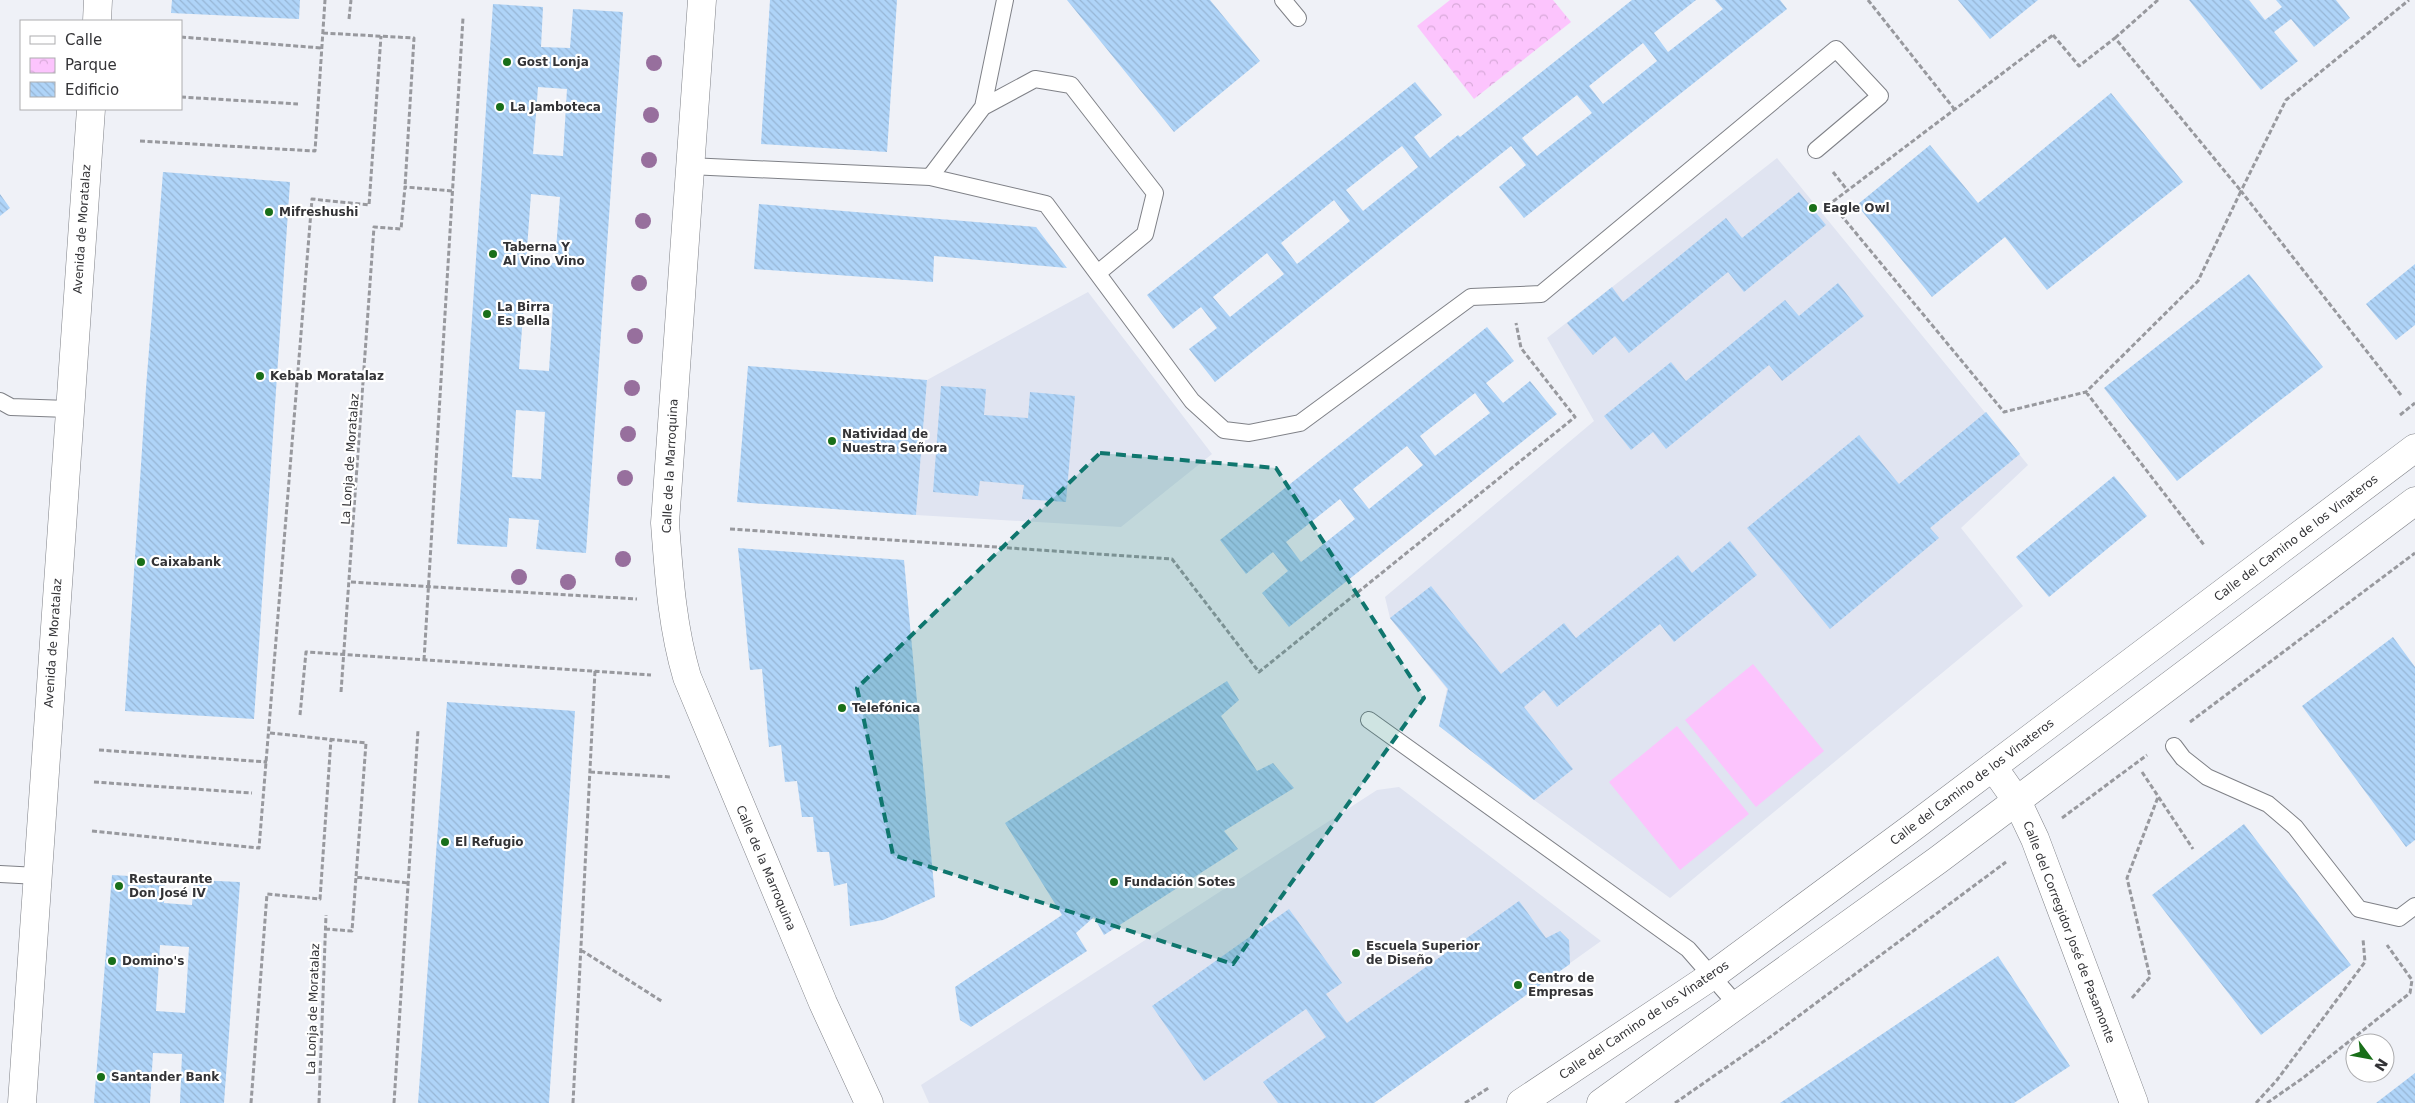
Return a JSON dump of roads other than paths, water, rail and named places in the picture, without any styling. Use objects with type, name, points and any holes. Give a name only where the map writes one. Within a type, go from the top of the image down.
[{"type":"street","points":[[97,20],[98,0]]},
{"type":"street","name":"Calle de la Marroquina","points":[[702,0],[665,523],[670,601],[679,651],[687,677],[823,1004],[869,1103]]},
{"type":"street","name":"Avenida de Moratalaz","points":[[22,1103],[68,410],[91,110]]},
{"type":"street","name":"Calle del Camino de los Vinateros","points":[[1520,1103],[1713,975],[1993,767],[2415,448]]},
{"type":"street","points":[[1601,1103],[2018,801],[2415,501]]},
{"type":"street","name":"Calle del Corregidor José de Pasamonte","points":[[1993,767],[2018,801],[2044,861],[2134,1103]]},
{"type":"lane","points":[[983,107],[1005,0]]},
{"type":"lane","points":[[1283,0],[1298,18]]},
{"type":"lane","points":[[689,166],[930,177],[1046,204],[1099,272],[1192,400],[1224,430],[1249,433],[1300,424],[1472,297],[1541,294],[1836,50],[1880,96],[1816,150]]},
{"type":"lane","points":[[930,177],[983,107],[1035,79],[1071,85],[1155,193],[1145,234],[1099,272]]},
{"type":"lane","points":[[0,401],[11,407],[68,410]]},
{"type":"lane","points":[[1369,720],[1688,949],[1713,975],[1736,1005]]},
{"type":"lane","points":[[2174,746],[2183,758],[2207,777],[2268,804],[2295,827],[2359,909],[2399,918],[2415,906]]},
{"type":"lane","points":[[0,874],[38,876]]},
{"type":"place","name":"Gost Lonja","points":[[507,62]]},
{"type":"place","name":"La Jamboteca","points":[[500,107]]},
{"type":"place","name":"Eagle Owl","points":[[1813,208]]},
{"type":"place","name":"Mifreshushi","points":[[269,212]]},
{"type":"place","name":"Taberna Y Al Vino Vino","points":[[493,254]]},
{"type":"place","name":"La Birra Es Bella","points":[[487,314]]},
{"type":"place","name":"Kebab Moratalaz","points":[[260,376]]},
{"type":"place","name":"Natividad de Nuestra Señora","points":[[832,441]]},
{"type":"place","name":"Caixabank","points":[[141,562]]},
{"type":"place","name":"Telefónica","points":[[842,708]]},
{"type":"place","name":"El Refugio","points":[[445,842]]},
{"type":"place","name":"Fundación Sotes","points":[[1114,882]]},
{"type":"place","name":"Restaurante Don José IV","points":[[119,886]]},
{"type":"place","name":"Escuela Superior de Diseño","points":[[1356,953]]},
{"type":"place","name":"Domino's","points":[[112,961]]},
{"type":"place","name":"Centro de Empresas","points":[[1518,985]]},
{"type":"place","name":"Santander Bank","points":[[101,1077]]}]
